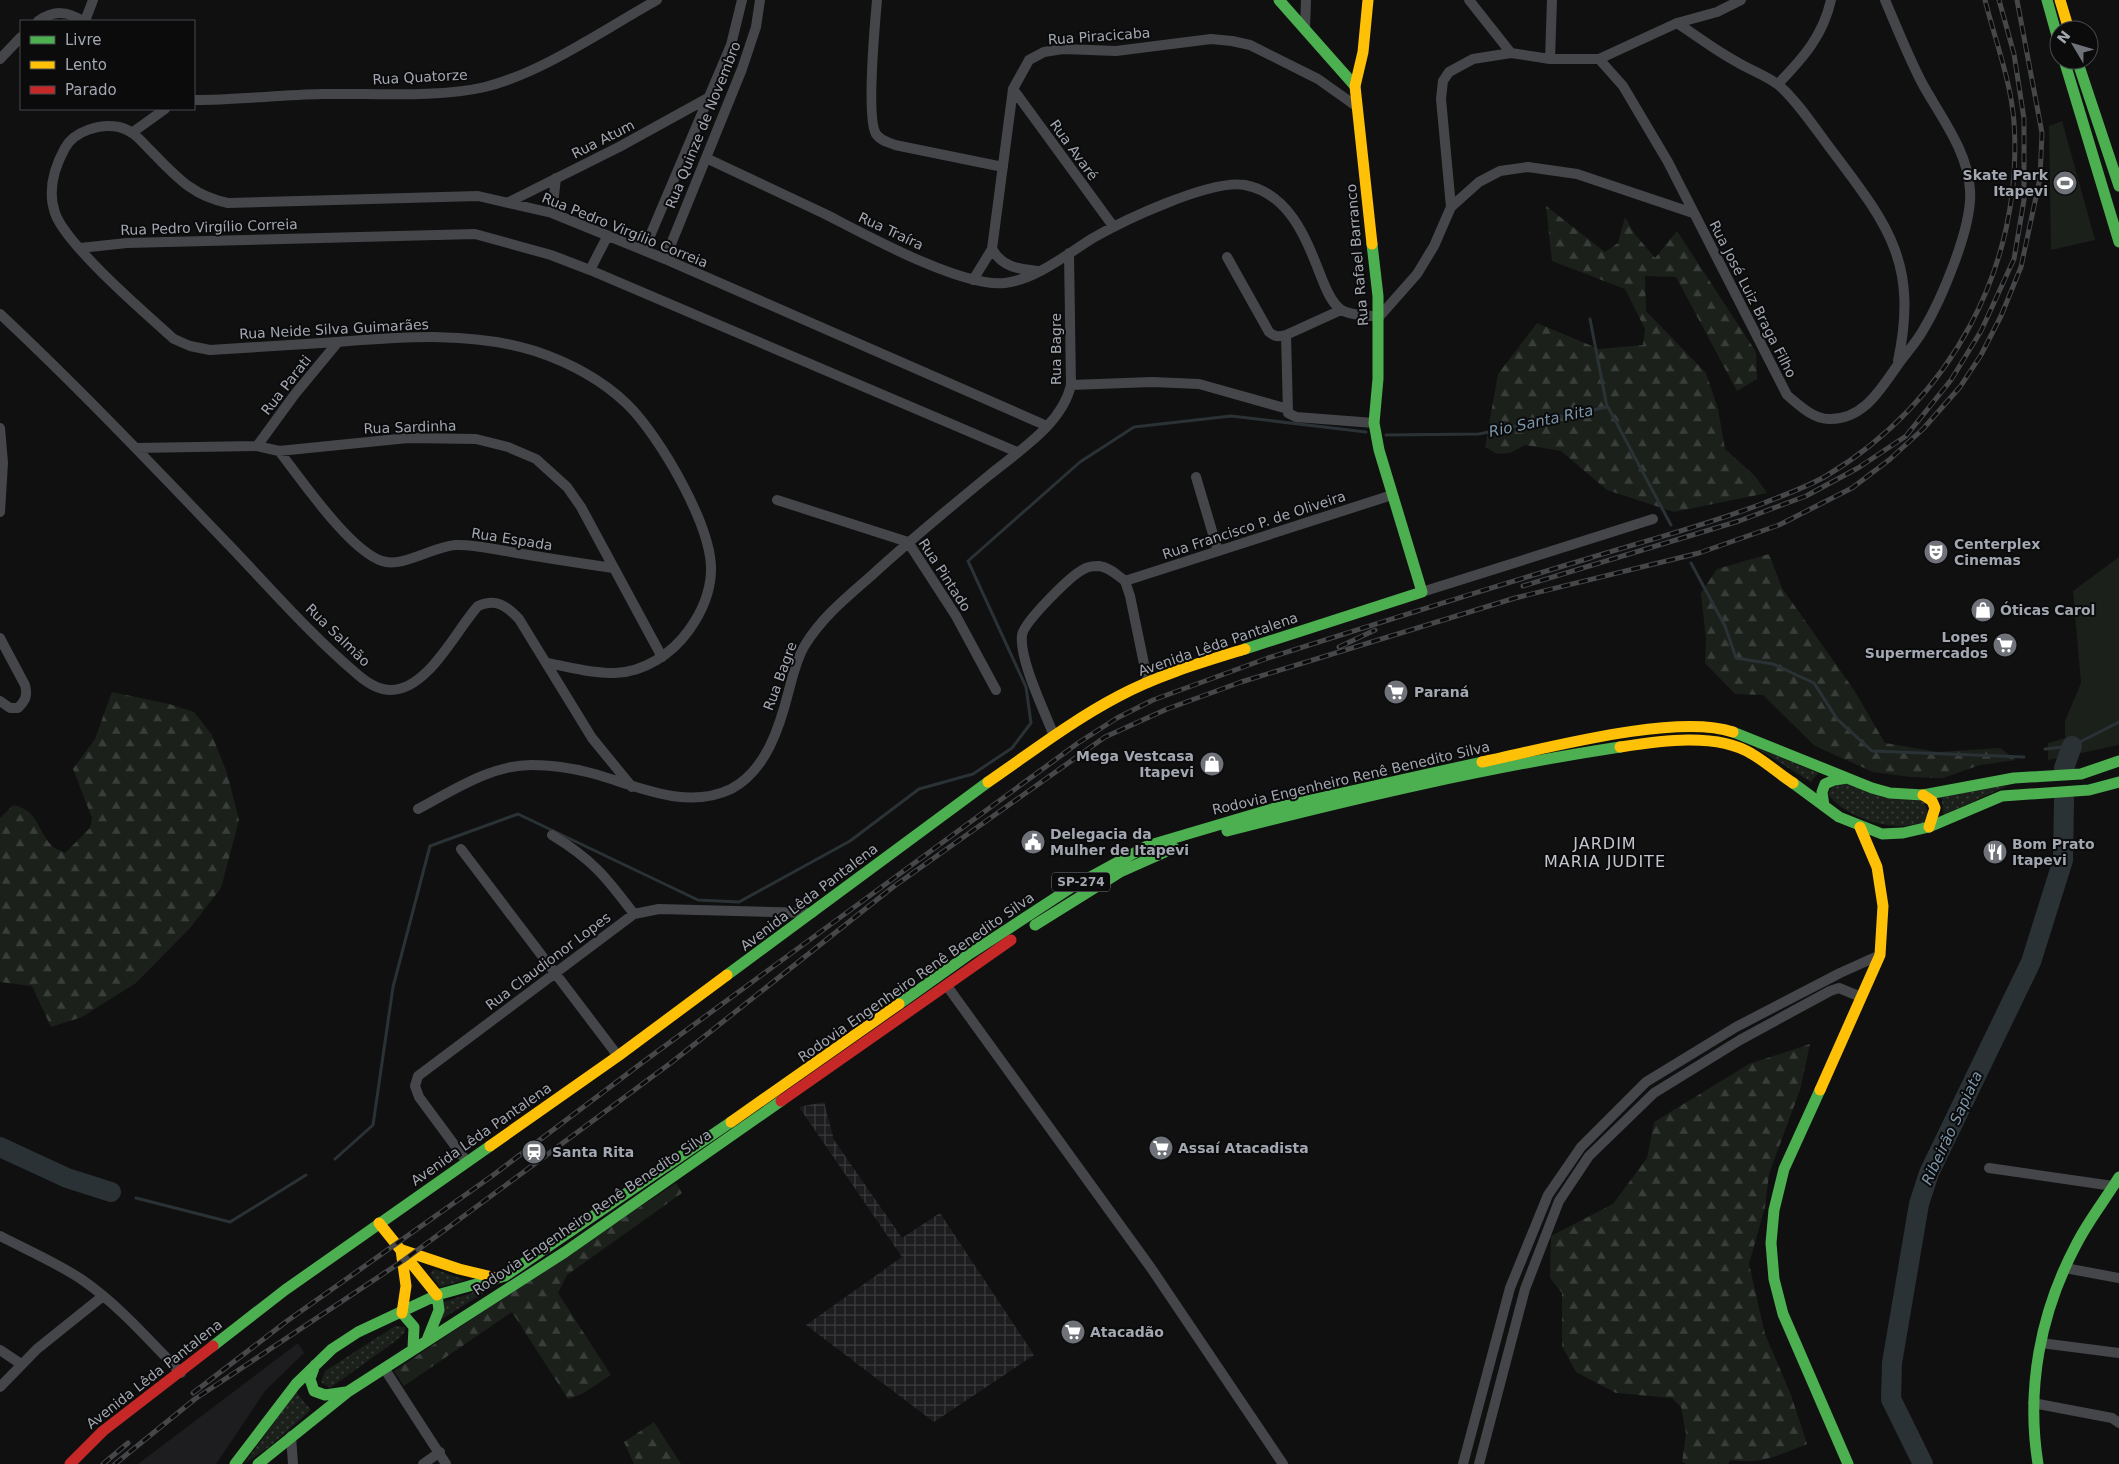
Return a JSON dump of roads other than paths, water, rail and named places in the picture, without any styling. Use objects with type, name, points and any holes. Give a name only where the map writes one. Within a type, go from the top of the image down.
[{"type":"main road","points":[[1279,0],[1355,86]]},
{"type":"main road","name":"Rua Rafael Barranco","points":[[1368,0],[1363,52],[1355,86],[1379,317],[1374,422],[1379,450],[1422,592]]},
{"type":"main road","points":[[2047,0],[2053,20]]},
{"type":"main road","points":[[2060,0],[2066,20]]},
{"type":"main road","points":[[2067,70],[2119,242]]},
{"type":"main road","points":[[2081,70],[2119,186]]},
{"type":"main road","name":"Avenida Lêda Pantalena","points":[[70,1464],[103,1431],[285,1290],[618,1056],[974,792],[1054,736],[1119,696],[1201,662],[1422,592]]},
{"type":"main road","name":"Rodovia Engenheiro Renê Benedito Silva","points":[[235,1464],[276,1409],[316,1363],[332,1349],[358,1332],[436,1295],[505,1276],[777,1091],[968,955],[1072,887],[1148,846],[1275,808],[1566,744],[1657,728],[1718,727],[1756,739],[1872,788],[1890,793],[1923,795],[2014,778],[2081,774],[2119,761]]},
{"type":"main road","name":"Rodovia Engenheiro Renê Benedito Silva","points":[[258,1464],[349,1391],[413,1348],[565,1252],[947,986],[975,964],[1093,888],[1159,852],[1222,832],[1309,810],[1487,772],[1675,739],[1730,745],[1751,753],[1824,806],[1860,827],[1882,834],[1903,833],[1929,827],[2002,796],[2088,790],[2119,782]]},
{"type":"main road","points":[[1824,806],[1821,795],[1826,783],[1830,779],[1848,778]]},
{"type":"main road","points":[[1923,795],[1931,798],[1935,804],[1936,812],[1929,827]]},
{"type":"main road","points":[[1848,1464],[1783,1314],[1774,1279],[1771,1243],[1774,1210],[1784,1169],[1880,955],[1883,906],[1877,867],[1860,827]]},
{"type":"main road","points":[[2038,1464],[2033,1402],[2041,1343],[2049,1305],[2065,1268],[2090,1222],[2116,1182]]},
{"type":"main road","points":[[379,1223],[401,1248],[436,1295],[439,1310],[426,1340]]},
{"type":"main road","points":[[401,1248],[459,1269],[496,1278]]},
{"type":"main road","points":[[401,1248],[406,1286],[402,1312],[414,1327],[413,1348]]},
{"type":"main road","points":[[316,1363],[310,1379],[314,1391],[326,1395],[349,1391]]},
{"type":"street","points":[[84,20],[93,0]]},
{"type":"street","name":"Rua Quatorze","points":[[195,100],[233,100],[309,94],[448,92],[484,87],[520,75],[657,0]]},
{"type":"street","name":"Rua Quinze de Novembro","points":[[644,250],[732,45],[742,0]]},
{"type":"street","name":"Rua Quinze de Novembro","points":[[664,259],[750,47],[756,27],[760,0]]},
{"type":"street","points":[[877,0],[872,74],[872,121],[875,132],[881,140],[896,145],[1003,167]]},
{"type":"street","points":[[1305,29],[1306,0]]},
{"type":"street","points":[[1469,0],[1511,53]]},
{"type":"street","points":[[1550,59],[1552,0]]},
{"type":"street","points":[[1451,207],[1441,99],[1443,81],[1449,72],[1473,59],[1511,53],[1550,59],[1599,59],[1677,23],[1716,12],[1741,0]]},
{"type":"street","points":[[1778,84],[1805,56],[1817,38],[1826,21],[1831,0]]},
{"type":"street","name":"Rua José Luiz Braga Filho","points":[[1599,59],[1622,86],[1668,162],[1787,395],[1813,415],[1828,419],[1842,418],[1856,413],[1869,403],[1921,334],[1943,288],[1964,229],[1971,190],[1967,170],[1957,146],[1921,80],[1885,0]]},
{"type":"street","points":[[40,20],[59,12],[73,15],[82,20]]},
{"type":"street","points":[[1677,23],[1736,62],[1778,84],[1863,191],[1892,239],[1899,263],[1904,290],[1902,340],[1897,364]]},
{"type":"street","points":[[0,59],[20,38]]},
{"type":"street","name":"Rua Piracicaba","points":[[972,280],[992,249],[1013,89],[1029,60],[1044,52],[1063,49],[1116,51],[1211,39],[1232,41],[1256,48],[1318,79],[1356,106]]},
{"type":"street","name":"Rua Avaré","points":[[1013,89],[1113,226]]},
{"type":"street","name":"Rua Atum","points":[[508,202],[619,147],[708,98]]},
{"type":"street","points":[[133,132],[164,110]]},
{"type":"street","name":"Rua Neide Silva Guimarães","points":[[133,132],[118,126],[98,127],[80,133],[67,145],[57,162],[52,178],[52,196],[55,213],[64,230],[80,248],[154,322],[174,339],[190,346],[210,350],[421,336],[500,343],[535,351],[564,363],[602,383],[627,404],[658,442],[685,491],[708,544],[711,570],[709,591],[701,614],[682,640],[662,657],[636,670],[614,673],[547,663]]},
{"type":"street","name":"Rua Pedro Virgílio Correia","points":[[133,132],[194,192],[208,200],[228,203],[478,196],[552,213],[607,237],[644,250],[1046,426]]},
{"type":"street","name":"Rua Traíra","points":[[706,158],[891,247],[972,280],[1005,283],[1039,271],[1113,226],[1220,186],[1245,185],[1264,192],[1286,208],[1302,229],[1327,290],[1341,310]]},
{"type":"street","points":[[1227,257],[1269,332],[1278,337],[1341,310],[1347,313],[1379,317],[1418,274],[1434,246],[1451,207],[1479,182],[1500,171],[1528,166],[1577,174],[1693,213]]},
{"type":"street","points":[[552,213],[556,178]]},
{"type":"street","name":"Rua Pedro Virgílio Correia","points":[[80,248],[136,242],[475,234],[551,255],[590,270],[1017,452]]},
{"type":"street","points":[[590,270],[607,237]]},
{"type":"street","points":[[992,249],[998,259],[1007,265],[1019,269],[1039,271]]},
{"type":"street","name":"Rua Bagre","points":[[418,809],[469,782],[502,770],[529,764],[565,767],[593,773],[633,788],[680,797],[704,797],[731,788],[751,773],[767,753],[803,648],[829,613],[908,542],[1017,452],[1046,426],[1068,399],[1071,385],[1069,253]]},
{"type":"street","points":[[0,314],[136,448]]},
{"type":"street","points":[[1286,335],[1289,393],[1288,413],[1296,417],[1374,422]]},
{"type":"street","name":"Rua Parati","points":[[257,446],[295,394],[338,342]]},
{"type":"street","points":[[1071,385],[1152,382],[1198,384],[1288,409]]},
{"type":"street","points":[[0,428],[3,463],[0,512]]},
{"type":"street","name":"Rua Sardinha","points":[[136,448],[257,446],[279,451],[425,438],[476,439],[508,447],[536,459],[567,487],[581,507],[662,657]]},
{"type":"street","name":"Rua Salmão","points":[[136,448],[321,641],[358,676],[378,688],[391,690],[406,687],[426,673],[478,606],[487,602],[497,602],[509,608],[547,663],[592,738],[633,788]]},
{"type":"street","name":"Rua Espada","points":[[279,451],[308,489],[349,536],[369,555],[382,562],[394,563],[438,548],[468,545],[613,568]]},
{"type":"street","points":[[1196,477],[1218,551]]},
{"type":"street","name":"Rua Francisco P. de Oliveira","points":[[1125,581],[1392,495]]},
{"type":"street","name":"Rua Pintado","points":[[777,500],[908,542],[956,616],[996,690]]},
{"type":"street","name":"Avenida Lêda Pantalena","points":[[1422,592],[1653,519]]},
{"type":"street","points":[[1054,736],[1028,668],[1022,634],[1028,624],[1050,600],[1085,568],[1098,566],[1109,570],[1125,581],[1130,596],[1148,683]]},
{"type":"street","points":[[0,638],[26,685],[27,694],[24,702],[18,708],[10,708],[0,701]]},
{"type":"street","points":[[552,835],[578,851],[594,864],[634,914]]},
{"type":"street","points":[[461,849],[618,1056]]},
{"type":"street","name":"Rua Claudionor Lopes","points":[[467,1162],[419,1097],[415,1086],[418,1076],[427,1067],[555,975],[634,914],[659,909],[689,908],[813,913]]},
{"type":"street","points":[[1463,1464],[1510,1288],[1548,1195],[1580,1147],[1646,1082],[1736,1027],[1840,973],[1880,955]]},
{"type":"street","points":[[947,986],[1151,1268],[1283,1464]]},
{"type":"street","points":[[1479,1464],[1524,1289],[1559,1201],[1589,1156],[1654,1093],[1740,1040],[1830,991],[1839,988],[1861,996]]},
{"type":"street","points":[[1990,1168],[2116,1182]]},
{"type":"street","points":[[0,1236],[65,1269],[103,1296],[127,1316],[181,1372]]},
{"type":"street","points":[[2065,1268],[2119,1278]]},
{"type":"street","points":[[0,1387],[21,1364],[103,1296]]},
{"type":"street","points":[[2041,1343],[2119,1353]]},
{"type":"street","points":[[0,1350],[21,1364]]},
{"type":"street","points":[[384,1368],[446,1464]]},
{"type":"street","points":[[2033,1402],[2112,1418],[2119,1423]]},
{"type":"street","points":[[291,1436],[293,1464]]},
{"type":"street","points":[[423,1464],[440,1452]]},
{"type":"waterway","name":"Rio Santa Rita","points":[[1386,435],[1479,434],[1607,407],[1590,319]]},
{"type":"waterway","points":[[1608,407],[1671,525]]},
{"type":"waterway","points":[[335,1159],[373,1125],[393,987],[430,846],[518,814],[698,900],[739,902],[850,841],[919,789],[973,774],[1012,748],[1031,723],[1026,687],[968,561],[1080,462],[1134,427],[1231,416],[1366,432]]},
{"type":"waterway","points":[[1691,563],[1725,626],[1736,658],[1773,664],[1814,683],[1837,719],[1872,751],[2024,757]]},
{"type":"waterway","points":[[2045,749],[2072,746],[2119,722]]},
{"type":"waterway","name":"Ribeirão Sapiata","points":[[2064,768],[2072,746]]},
{"type":"waterway","name":"Ribeirão Sapiata","points":[[1923,1464],[1891,1399],[1892,1363],[1919,1204],[1929,1173],[2031,962],[2063,860],[2064,799]]},
{"type":"waterway","points":[[0,1147],[67,1178],[111,1192]]},
{"type":"waterway","points":[[136,1198],[230,1222],[306,1175]]},
{"type":"railway","points":[[193,1393],[287,1321],[492,1176],[643,1062],[1078,743],[1117,718],[1153,700],[1268,658],[1743,511],[1819,480],[1870,445],[1909,410],[1943,369],[1970,325],[1992,278],[2006,228],[2014,176],[2014,122],[2010,91],[1985,0]]},
{"type":"railway","points":[[1523,586],[1739,521],[1806,496],[1858,468],[1906,436],[1951,380],[1981,331],[2014,259],[2024,200],[2024,119],[2014,54],[1999,0]]},
{"type":"railway","points":[[115,1464],[195,1399],[404,1260],[672,1062],[893,887],[1105,737],[1167,709],[1241,682],[1515,598],[1699,553],[1779,525],[1852,488],[1889,460],[1923,429],[1960,387],[1981,355],[2001,316],[2021,267],[2040,178],[2042,133],[2017,0]]},
{"type":"railway","points":[[1339,647],[1375,630]]},
{"type":"railway","points":[[103,1464],[128,1443]]},
{"type":"place","name":"Skate Park Itapevi","points":[[2065,183]]},
{"type":"place","name":"Centerplex Cinemas","points":[[1936,552]]},
{"type":"place","name":"Óticas Carol","points":[[1983,610]]},
{"type":"place","name":"Lopes Supermercados","points":[[2005,645]]},
{"type":"place","name":"Paraná","points":[[1396,692]]},
{"type":"place","name":"Mega Vestcasa Itapevi","points":[[1212,764]]},
{"type":"place","name":"Delegacia da Mulher de Itapevi","points":[[1033,842]]},
{"type":"place","name":"Bom Prato Itapevi","points":[[1995,852]]},
{"type":"place","name":"Assaí Atacadista","points":[[1161,1148]]},
{"type":"place","name":"Santa Rita","points":[[534,1152]]},
{"type":"place","name":"Atacadão","points":[[1073,1332]]},
{"type":"district","name":"JARDIM MARIA JUDITE","points":[[1605,852]]}]
